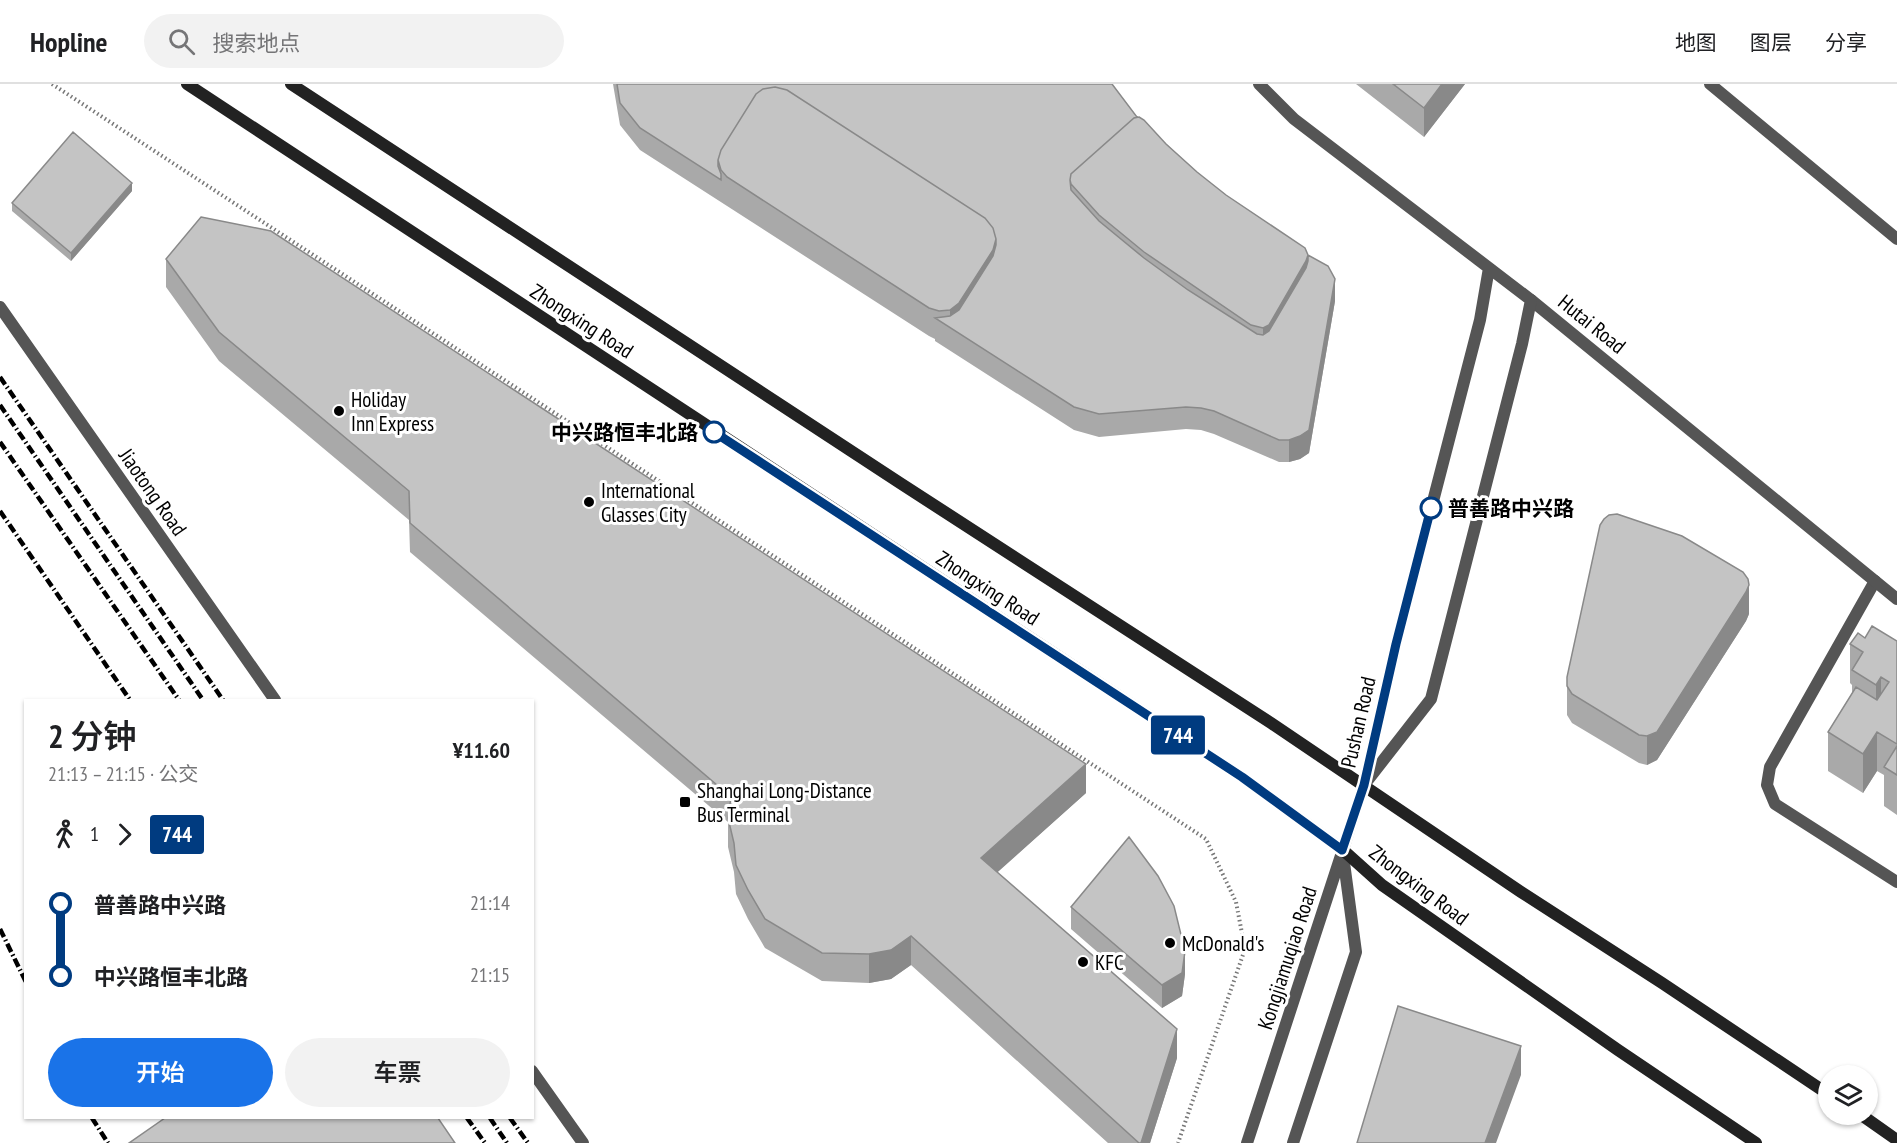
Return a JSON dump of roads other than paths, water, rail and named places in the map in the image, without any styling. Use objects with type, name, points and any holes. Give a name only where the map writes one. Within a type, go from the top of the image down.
[{"type":"main road","name":"Zhongxing Road","points":[[187,84],[1242,777],[1342,850],[1382,885],[1618,1050],[1756,1143]]},
{"type":"main road","name":"Zhongxing Road","points":[[291,84],[1364,785],[1521,892],[1672,989],[1818,1087]]},
{"type":"main road","points":[[1876,1125],[1897,1140]]},
{"type":"street","name":"Hutai Road","points":[[1258,84],[1294,118],[1531,300],[1897,600]]},
{"type":"street","points":[[1710,84],[1897,239]]},
{"type":"street","name":"Pushan Road","points":[[1364,785],[1396,644],[1480,320],[1489,268]]},
{"type":"street","name":"Pushan Road","points":[[1364,785],[1431,699],[1522,344],[1531,300]]},
{"type":"street","name":"Jiaotong Road","points":[[0,307],[273,699]]},
{"type":"street","points":[[1875,581],[1770,767],[1767,785],[1775,804],[1897,882]]},
{"type":"street","name":"Kongjiamuqiao Road","points":[[1247,1143],[1364,785]]},
{"type":"street","points":[[1293,1143],[1356,952],[1342,850]]},
{"type":"street","points":[[534,1074],[583,1143]]},
{"type":"railway","points":[[0,377],[222,699]]},
{"type":"railway","points":[[0,405],[202,699]]},
{"type":"railway","points":[[0,442],[178,699]]},
{"type":"railway","points":[[0,511],[129,699]]},
{"type":"railway","points":[[0,929],[24,978]]},
{"type":"railway","points":[[93,1119],[108,1143]]},
{"type":"railway","points":[[468,1119],[485,1143]]},
{"type":"railway","points":[[491,1119],[507,1143]]},
{"type":"railway","points":[[511,1119],[528,1143]]},
{"type":"place","name":"Holiday Inn Express","points":[[339,411]]},
{"type":"place","name":"中兴路恒丰北路","points":[[714,432]]},
{"type":"place","name":"International Glasses City","points":[[589,502]]},
{"type":"place","name":"普善路中兴路","points":[[1431,508]]},
{"type":"place","name":"Shanghai Long-Distance Bus Terminal","points":[[685,802]]},
{"type":"place","name":"McDonald's","points":[[1170,943]]},
{"type":"place","name":"KFC","points":[[1083,962]]}]
